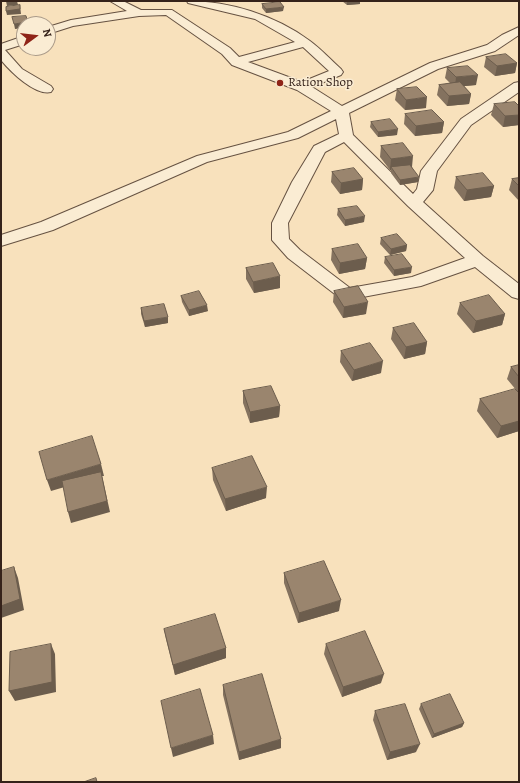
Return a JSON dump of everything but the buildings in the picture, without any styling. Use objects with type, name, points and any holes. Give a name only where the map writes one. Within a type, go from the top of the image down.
[{"type":"street","points":[[118,1],[139,13]]},
{"type":"street","points":[[56,28],[71,23],[139,13],[168,12],[197,2],[259,17],[305,43],[336,72],[302,87]]},
{"type":"street","points":[[168,12],[226,51],[236,62],[302,87],[342,112],[346,136],[414,203],[477,260],[519,293]]},
{"type":"street","points":[[1,241],[47,226],[202,159],[293,135],[434,66],[491,48],[506,36],[519,30]]},
{"type":"street","points":[[1,48],[16,43]]},
{"type":"street","points":[[236,62],[305,43]]},
{"type":"street","points":[[1,53],[18,72],[46,90]]},
{"type":"street","points":[[414,203],[425,190],[429,171],[466,122],[519,86]]},
{"type":"street","points":[[346,136],[319,149],[300,182],[280,223],[281,240],[294,254],[347,294],[416,282],[477,260]]},
{"type":"place","name":"Ration Shop","points":[[280,83]]}]
